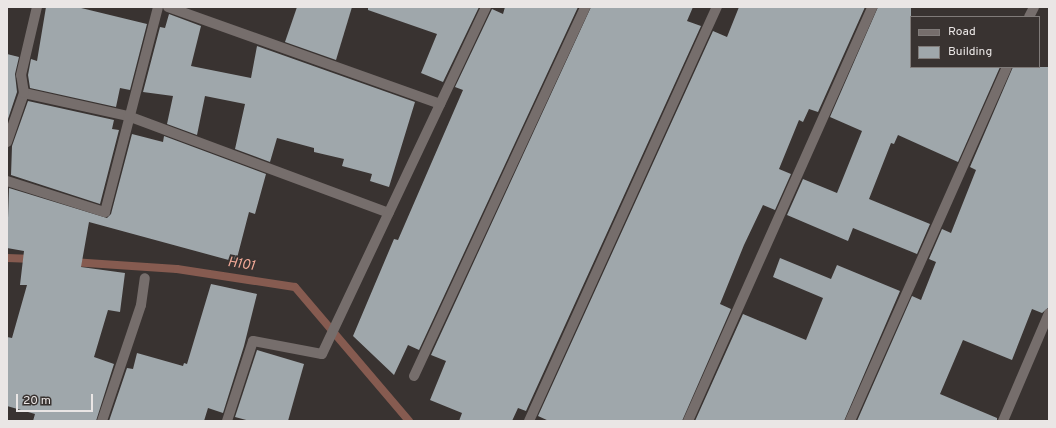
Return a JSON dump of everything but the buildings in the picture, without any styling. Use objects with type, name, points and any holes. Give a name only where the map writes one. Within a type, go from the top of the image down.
[{"type":"street","points":[[7,142],[24,93],[21,74],[37,7]]},
{"type":"street","points":[[7,181],[105,212],[128,116],[158,7]]},
{"type":"street","points":[[168,7],[440,104]]},
{"type":"street","points":[[227,421],[253,341],[322,354],[486,7]]},
{"type":"street","points":[[414,376],[585,7]]},
{"type":"street","points":[[529,421],[717,7]]},
{"type":"street","points":[[688,421],[872,7]]},
{"type":"street","points":[[1030,16],[1034,7]]},
{"type":"street","points":[[850,421],[1007,68]]},
{"type":"street","points":[[24,93],[128,116],[389,213]]},
{"type":"street","points":[[102,421],[141,305],[145,278]]},
{"type":"street","points":[[1003,421],[1049,313]]},
{"type":"waterway","name":"H101","points":[[7,258],[34,259]]},
{"type":"waterway","name":"H101","points":[[72,262],[177,269],[295,287],[409,421]]}]
